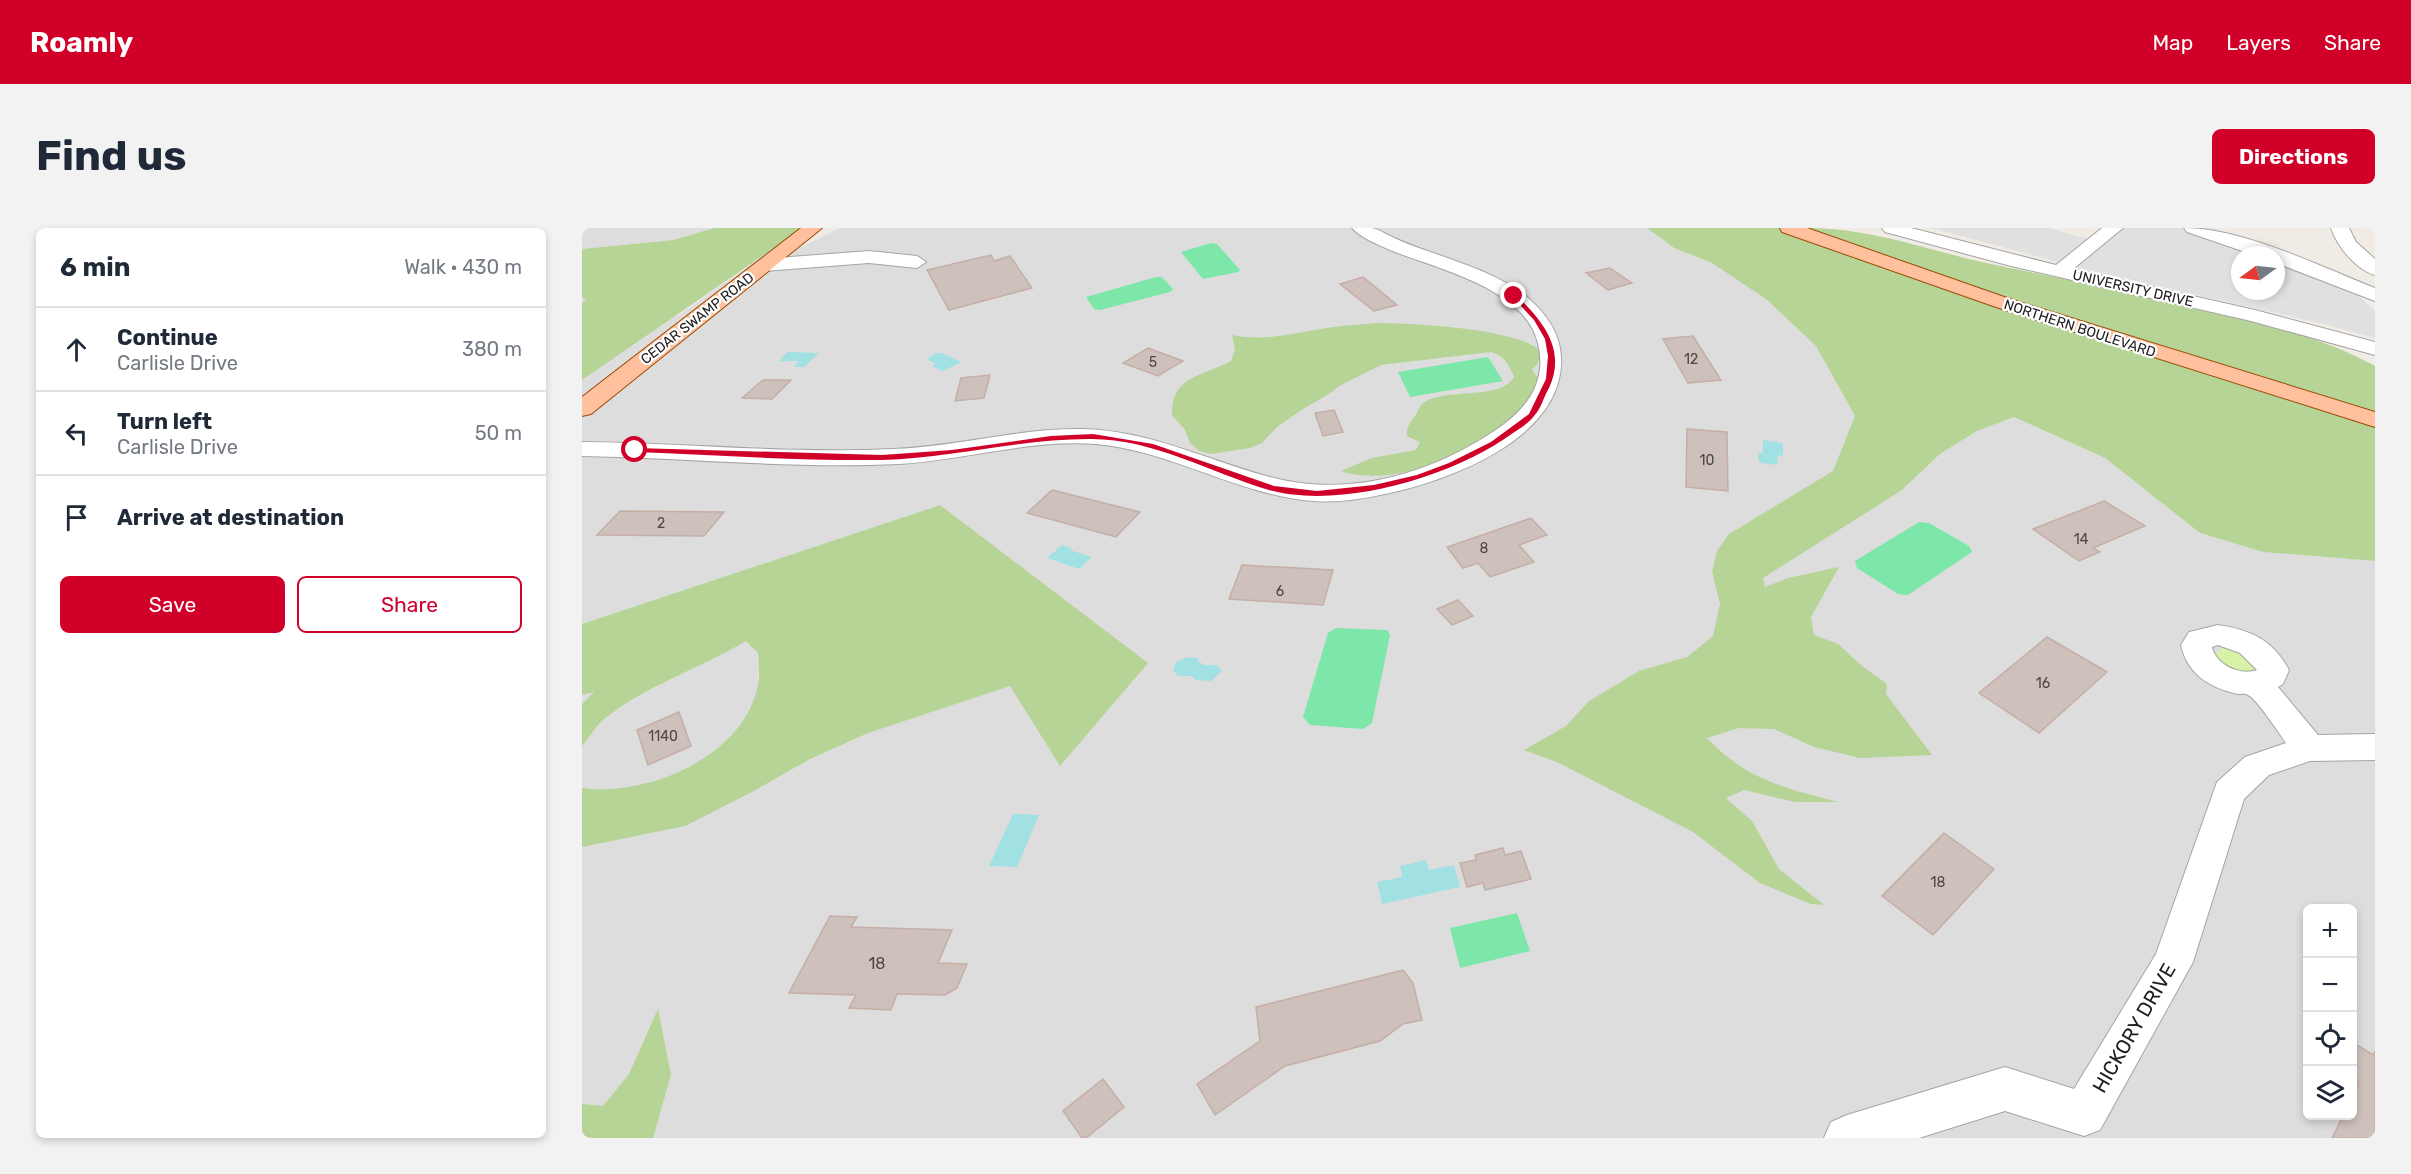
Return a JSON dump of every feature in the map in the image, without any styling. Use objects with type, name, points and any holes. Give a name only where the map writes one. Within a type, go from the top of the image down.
[{"type":"main road","name":"CEDAR SWAMP ROAD","points":[[582,409],[813,228]]},
{"type":"main road","name":"NORTHERN BOULEVARD","points":[[1789,228],[2013,307],[2375,420]]},
{"type":"street","points":[[582,449],[882,457],[952,453],[1051,438],[1093,436],[1151,446],[1273,488],[1317,493],[1345,492],[1419,477],[1452,465],[1493,444],[1532,415],[1550,379],[1549,339],[1537,319],[1514,296],[1485,280],[1394,245],[1361,228]]},
{"type":"street","name":"UNIVERSITY DRIVE","points":[[1891,228],[2060,271],[2254,316],[2375,349]]},
{"type":"street","points":[[2060,271],[2091,243],[2114,228]]},
{"type":"street","points":[[2193,228],[2245,246]]},
{"type":"street","points":[[2340,228],[2343,236],[2355,251],[2375,269]]},
{"type":"street","points":[[764,265],[868,257],[917,261]]},
{"type":"street","points":[[2285,260],[2375,295]]},
{"type":"street","points":[[2258,684],[2309,748]]},
{"type":"street","name":"HICKORY DRIVE","points":[[1847,1138],[2004,1089],[2084,1114],[2173,962],[2229,792],[2257,766],[2309,748],[2375,747]]},
{"type":"shaded area","points":[[582,228],[714,228],[673,240],[582,249]]},
{"type":"shaded area","points":[[803,228],[767,264],[840,228],[1647,228],[1674,248],[1712,263],[1766,298],[1816,346],[1855,416],[1834,471],[1729,534],[1902,490],[1940,454],[1977,431],[2014,417],[2105,458],[2200,533],[2263,552],[2375,561],[2375,1138],[582,1138],[582,681],[757,627],[760,768],[1010,686],[940,505],[582,624],[582,380],[602,366],[582,372],[582,297],[587,300],[677,316]]},
{"type":"shaded area","points":[[1931,228],[2049,228],[2103,243],[2123,228],[2212,228],[2244,237],[2242,240],[2257,246],[2231,246],[2231,300],[2285,300],[2285,257],[2363,287],[2357,294],[2375,311],[2375,338],[2328,325],[2084,269]]},
{"type":"green space","points":[[714,228],[803,228],[582,380],[582,303],[586,300],[582,297],[582,249],[673,240]]},
{"type":"green space","points":[[1647,228],[1789,228],[2375,420],[2375,561],[2263,552],[2200,533],[2105,458],[2014,417],[1977,431],[1940,454],[1902,490],[1763,578],[1765,587],[1788,578],[1839,567],[1811,617],[1814,635],[1838,644],[1862,666],[1887,684],[1886,694],[1932,755],[1860,758],[1814,747],[1774,729],[1739,728],[1707,738],[1737,764],[1752,773],[1783,786],[1838,802],[1795,802],[1744,790],[1726,798],[1752,821],[1779,869],[1824,905],[1811,904],[1760,883],[1693,832],[1557,762],[1524,750],[1566,726],[1589,701],[1639,671],[1687,657],[1713,636],[1720,604],[1712,571],[1717,551],[1729,534],[1833,471],[1855,416],[1816,346],[1766,299],[1712,263],[1674,248]]},
{"type":"green space","points":[[1809,228],[1876,236],[1986,263],[2180,303],[2311,338],[2375,366],[2375,412],[2091,325]]},
{"type":"green space","points":[[1211,243],[1217,244],[1240,270],[1238,272],[1203,279],[1181,252]]},
{"type":"green space","points":[[1162,277],[1173,289],[1170,292],[1100,310],[1094,309],[1086,297]]},
{"type":"green space","points":[[1376,323],[1464,329],[1513,338],[1531,345],[1541,353],[1537,365],[1532,369],[1539,380],[1518,415],[1483,442],[1435,464],[1385,475],[1362,475],[1341,471],[1372,458],[1416,450],[1420,442],[1407,436],[1407,430],[1422,404],[1444,396],[1484,392],[1507,385],[1514,377],[1503,358],[1491,352],[1381,365],[1339,386],[1277,427],[1262,443],[1250,448],[1211,454],[1199,451],[1190,443],[1185,430],[1172,415],[1173,402],[1182,385],[1190,379],[1231,361],[1235,350],[1232,335],[1274,337]]},
{"type":"green space","points":[[1488,357],[1503,381],[1410,397],[1398,372]]},
{"type":"green space","points":[[940,505],[1148,663],[1060,766],[1010,686],[868,733],[808,760],[685,826],[582,847],[582,788],[608,789],[635,786],[689,767],[713,752],[734,733],[749,710],[758,685],[759,673],[758,653],[746,641],[637,697],[600,723],[582,746],[582,704],[594,692],[582,695],[582,624]]},
{"type":"green space","points":[[1919,522],[1929,523],[1969,546],[1972,552],[1908,595],[1898,594],[1857,568],[1855,561]]},
{"type":"green space","points":[[1336,628],[1387,630],[1390,635],[1372,723],[1363,729],[1310,725],[1303,717],[1328,633]]},
{"type":"green space","points":[[2223,647],[2235,648],[2256,666],[2254,669],[2243,672],[2227,667],[2216,654]]},
{"type":"green space","points":[[1517,913],[1530,951],[1460,968],[1450,928]]},
{"type":"green space","points":[[658,1009],[671,1075],[653,1138],[582,1138],[582,1104],[603,1106],[629,1074]]},
{"type":"water","points":[[787,352],[819,353],[804,367],[794,367],[799,361],[779,361]]},
{"type":"water","points":[[936,353],[942,353],[961,362],[943,371],[932,366],[936,364],[928,358]]},
{"type":"water","points":[[1763,440],[1783,443],[1783,456],[1778,455],[1777,465],[1761,463],[1758,460],[1759,453],[1763,453]]},
{"type":"water","points":[[1062,545],[1092,557],[1079,569],[1047,558]]},
{"type":"water","points":[[1188,657],[1198,658],[1198,661],[1204,665],[1217,665],[1222,671],[1211,681],[1196,680],[1192,676],[1178,676],[1173,670],[1176,662]]},
{"type":"water","points":[[1013,814],[1039,815],[1017,867],[989,866]]},
{"type":"water","points":[[1426,860],[1429,870],[1454,865],[1460,887],[1382,904],[1377,882],[1402,877],[1400,866]]},
{"type":"building","points":[[991,255],[994,261],[1010,256],[1032,288],[949,310],[927,270]]},
{"type":"building","points":[[1610,268],[1632,283],[1608,290],[1586,273]]},
{"type":"building","points":[[1363,277],[1397,305],[1374,311],[1340,284]]},
{"type":"building","points":[[1693,336],[1721,380],[1688,383],[1663,339]]},
{"type":"building","points":[[1148,348],[1183,361],[1158,376],[1123,363]]},
{"type":"building","points":[[990,375],[984,398],[955,401],[961,378]]},
{"type":"building","points":[[763,380],[791,380],[772,399],[742,398]]},
{"type":"building","points":[[1334,410],[1343,432],[1323,436],[1315,413]]},
{"type":"building","points":[[1687,429],[1727,432],[1728,491],[1686,487]]},
{"type":"building","points":[[1052,490],[1140,512],[1116,537],[1027,513]]},
{"type":"building","points":[[2104,501],[2145,526],[2093,548],[2100,552],[2079,561],[2033,529]]},
{"type":"building","points":[[620,511],[724,512],[704,536],[597,535]]},
{"type":"building","points":[[1531,518],[1547,535],[1519,545],[1534,562],[1490,577],[1478,563],[1463,568],[1447,547]]},
{"type":"building","points":[[1242,565],[1333,570],[1323,605],[1229,599]]},
{"type":"building","points":[[1458,600],[1473,616],[1452,625],[1437,609]]},
{"type":"building","points":[[2047,637],[2107,672],[2039,733],[1979,693]]},
{"type":"building","points":[[679,712],[691,746],[648,765],[637,730]]},
{"type":"building","points":[[1944,833],[1994,869],[1933,935],[1882,896]]},
{"type":"building","points":[[1503,848],[1505,855],[1521,851],[1531,879],[1485,890],[1483,883],[1467,887],[1460,863],[1476,860],[1475,855]]},
{"type":"building","points":[[830,916],[857,917],[851,927],[952,930],[938,963],[967,964],[957,988],[945,995],[897,994],[891,1010],[849,1008],[856,995],[789,993]]},
{"type":"building","points":[[1403,970],[1413,983],[1422,1020],[1403,1024],[1380,1041],[1285,1066],[1215,1115],[1197,1084],[1260,1041],[1256,1007]]},
{"type":"building","points":[[2357,1045],[2373,1055],[2375,1051],[2375,1138],[2332,1138],[2341,1120],[2357,1120],[2359,1083],[2357,1082]]},
{"type":"building","points":[[1103,1079],[1124,1107],[1086,1138],[1082,1138],[1063,1111]]},
{"type":"route","points":[[635,450],[882,457],[952,453],[1051,438],[1093,436],[1122,439],[1151,446],[1241,479],[1273,488],[1317,493],[1345,492],[1374,487],[1419,477],[1452,465],[1493,444],[1532,415],[1550,379],[1549,339],[1537,319],[1514,296]]}]
